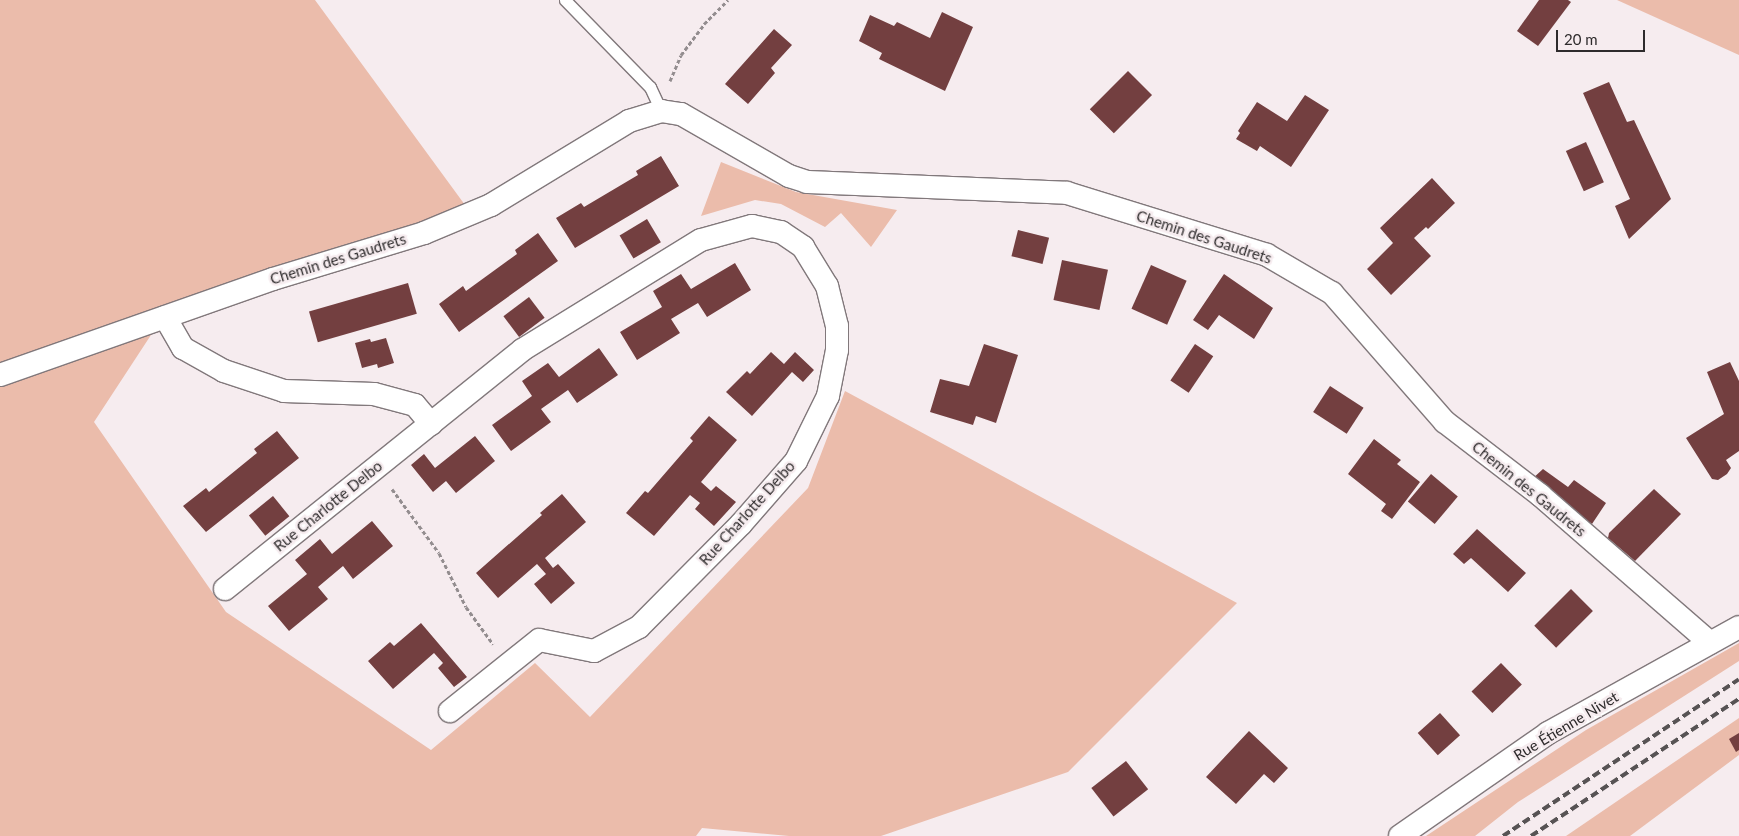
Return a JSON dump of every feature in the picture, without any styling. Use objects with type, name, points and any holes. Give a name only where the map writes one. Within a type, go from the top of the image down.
[{"type":"street","name":"Chemin des Gaudrets","points":[[0,374],[273,279],[424,233],[492,205],[629,121],[661,111],[681,114],[789,176],[807,182],[1067,193],[1267,255],[1332,293],[1445,422],[1540,496],[1710,644]]},
{"type":"street","name":"Rue Charlotte Delbo","points":[[225,589],[522,350],[701,240],[752,226],[781,232],[803,247],[827,286],[837,326],[837,350],[828,396],[796,461],[741,524],[639,627],[594,651],[539,640],[450,711]]},
{"type":"street","points":[[164,317],[183,348],[224,371],[284,391],[374,394],[415,405],[431,424]]},
{"type":"street","name":"Rue Étienne Nivet","points":[[1400,836],[1548,733],[1739,627]]},
{"type":"lane","points":[[565,0],[650,87],[661,111]]},
{"type":"path","points":[[661,111],[681,55],[704,24],[728,0]]},
{"type":"path","points":[[376,468],[439,553],[466,608],[508,665]]},
{"type":"shaded area","points":[[0,0],[315,0],[465,205],[386,237],[168,309],[94,422],[226,612],[431,750],[535,663],[590,717],[808,488],[845,391],[1237,603],[1068,772],[881,836],[789,836],[702,828],[696,836],[0,836]]},
{"type":"shaded area","points":[[1617,0],[1739,0],[1739,55]]},
{"type":"shaded area","points":[[721,162],[796,192],[897,210],[871,247],[841,213],[825,227],[781,204],[755,200],[701,216]]},
{"type":"shaded area","points":[[1739,643],[1739,661],[1518,802],[1475,836],[1426,836],[1586,730]]},
{"type":"shaded area","points":[[1739,718],[1739,755],[1630,836],[1566,836]]},
{"type":"building","points":[[1539,0],[1568,0],[1571,2],[1538,46],[1517,31]]},
{"type":"building","points":[[942,12],[973,27],[945,91],[879,59],[882,53],[859,41],[870,15],[894,26],[897,22],[930,38]]},
{"type":"building","points":[[774,29],[792,45],[771,68],[775,73],[748,104],[725,84]]},
{"type":"building","points":[[1128,71],[1152,95],[1114,133],[1090,109]]},
{"type":"building","points":[[1609,82],[1627,122],[1634,120],[1671,199],[1629,239],[1615,206],[1630,199],[1583,93]]},
{"type":"building","points":[[1305,95],[1329,110],[1291,167],[1260,146],[1257,151],[1236,139],[1240,133],[1238,131],[1257,102],[1287,121]]},
{"type":"building","points":[[1586,142],[1604,182],[1584,191],[1566,151]]},
{"type":"building","points":[[661,156],[679,186],[575,248],[556,218],[581,203],[584,207],[638,175],[636,171]]},
{"type":"building","points":[[1432,178],[1455,203],[1428,229],[1426,227],[1414,238],[1431,256],[1391,295],[1367,269],[1393,243],[1380,228]]},
{"type":"building","points":[[647,219],[661,242],[633,259],[620,235]]},
{"type":"building","points":[[1018,230],[1049,238],[1043,264],[1011,256]]},
{"type":"building","points":[[538,233],[558,261],[459,332],[439,304],[463,286],[466,291],[517,254],[515,250]]},
{"type":"building","points":[[1062,260],[1108,270],[1099,310],[1053,300]]},
{"type":"building","points":[[735,263],[751,290],[707,317],[698,303],[671,319],[680,333],[637,360],[620,332],[662,307],[653,291],[681,274],[691,289]]},
{"type":"building","points":[[1151,265],[1187,281],[1167,325],[1131,309]]},
{"type":"building","points":[[1224,274],[1273,308],[1254,339],[1219,315],[1208,330],[1193,320]]},
{"type":"building","points":[[408,283],[417,314],[318,342],[309,311]]},
{"type":"building","points":[[529,297],[545,318],[519,337],[503,316]]},
{"type":"building","points":[[386,338],[394,363],[378,368],[377,364],[362,368],[355,343],[370,339],[371,342]]},
{"type":"building","points":[[984,344],[1018,355],[996,423],[976,416],[973,425],[930,412],[940,379],[969,386]]},
{"type":"building","points":[[1195,344],[1213,356],[1189,393],[1170,380]]},
{"type":"building","points":[[599,348],[618,375],[577,403],[568,390],[541,409],[551,422],[511,451],[492,425],[532,396],[522,381],[548,363],[559,377]]},
{"type":"building","points":[[771,352],[784,364],[795,352],[814,370],[803,382],[792,372],[752,416],[726,392],[747,371],[750,374]]},
{"type":"building","points":[[1730,362],[1739,381],[1739,451],[1726,460],[1731,468],[1727,474],[1718,480],[1712,479],[1686,438],[1724,414],[1707,372]]},
{"type":"building","points":[[1330,386],[1364,408],[1347,434],[1313,412]]},
{"type":"building","points":[[709,416],[737,440],[701,482],[711,491],[716,486],[736,502],[714,526],[695,509],[700,503],[690,495],[654,536],[626,513],[645,491],[648,493],[693,441],[690,438]]},
{"type":"building","points":[[277,431],[299,458],[206,532],[183,506],[206,488],[209,492],[257,453],[254,449]]},
{"type":"building","points":[[475,436],[495,461],[456,493],[446,481],[433,492],[411,465],[424,454],[435,468]]},
{"type":"building","points":[[1374,439],[1401,460],[1397,464],[1420,482],[1392,519],[1381,511],[1386,504],[1348,474]]},
{"type":"building","points":[[1543,469],[1568,487],[1574,480],[1606,503],[1592,524],[1531,480]]},
{"type":"building","points":[[1431,474],[1458,496],[1435,524],[1408,502]]},
{"type":"building","points":[[1654,489],[1681,514],[1635,561],[1608,538],[1609,533]]},
{"type":"building","points":[[562,494],[586,522],[545,558],[553,568],[558,564],[575,583],[551,604],[534,584],[546,574],[537,564],[498,598],[476,573],[542,515],[540,513]]},
{"type":"building","points":[[273,496],[289,516],[265,536],[249,516]]},
{"type":"building","points":[[372,521],[393,546],[353,579],[343,566],[318,587],[328,599],[289,631],[268,606],[307,574],[295,560],[320,539],[332,554]]},
{"type":"building","points":[[1477,529],[1526,573],[1508,592],[1471,558],[1464,564],[1453,554]]},
{"type":"building","points":[[1571,589],[1593,611],[1556,648],[1534,626]]},
{"type":"building","points":[[421,623],[467,677],[454,687],[438,668],[443,663],[434,653],[393,689],[368,661],[390,642],[394,646]]},
{"type":"building","points":[[1501,663],[1522,685],[1492,713],[1472,691]]},
{"type":"building","points":[[1440,713],[1460,735],[1438,755],[1418,733]]},
{"type":"building","points":[[1249,731],[1288,768],[1274,783],[1264,774],[1236,804],[1206,777]]},
{"type":"building","points":[[1739,733],[1739,750],[1736,752],[1729,739]]},
{"type":"building","points":[[1126,761],[1148,789],[1113,816],[1091,788]]},
{"type":"railway","points":[[1503,836],[1739,679]]},
{"type":"railway","points":[[1531,836],[1739,699]]}]
